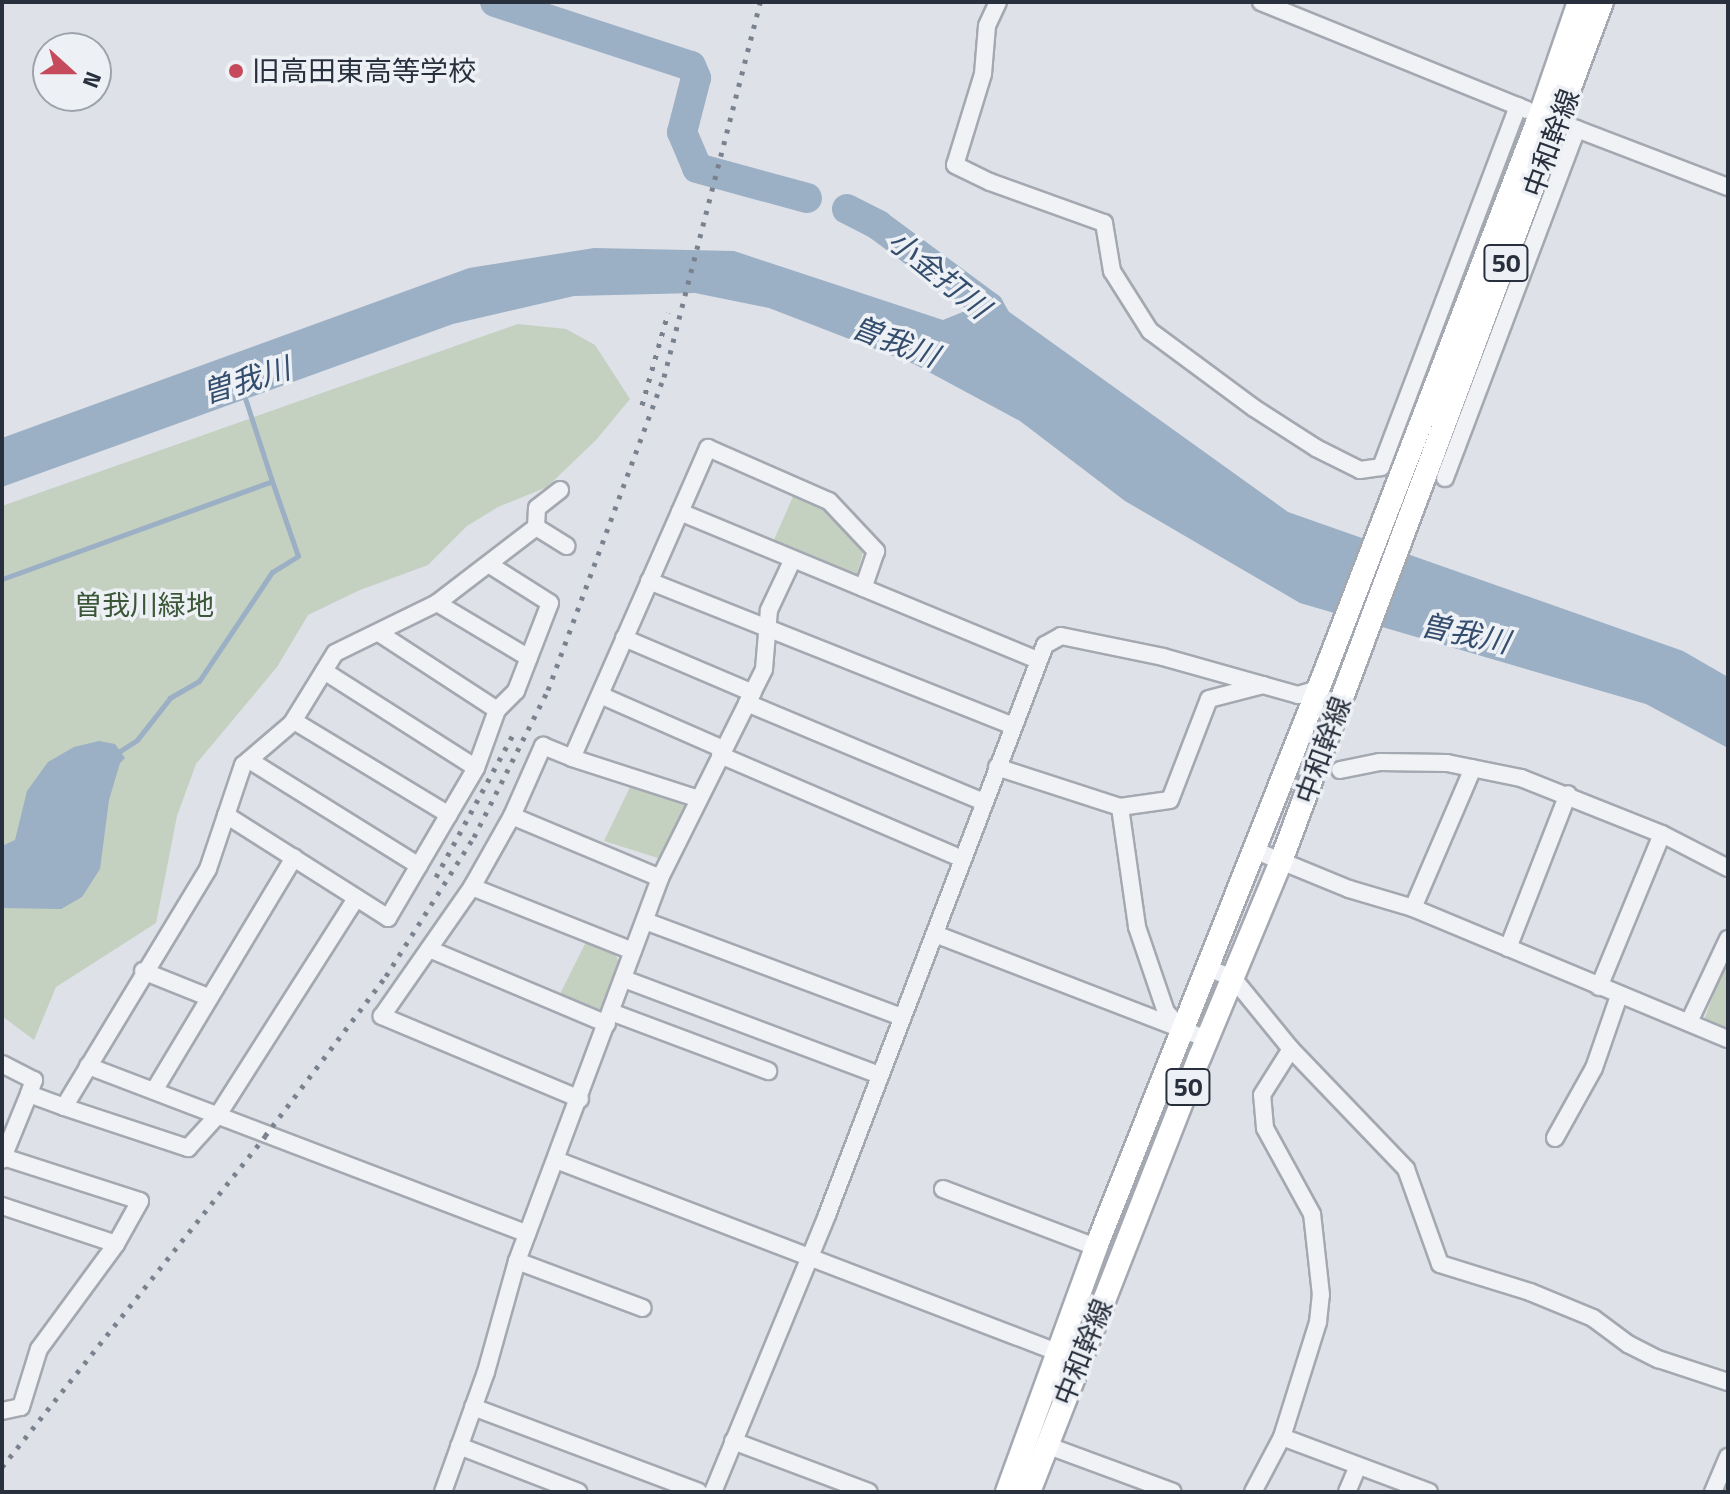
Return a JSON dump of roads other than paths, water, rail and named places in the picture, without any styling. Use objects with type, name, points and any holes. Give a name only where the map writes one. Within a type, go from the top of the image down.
[{"type":"main road","name":"中和幹線","points":[[1007,1492],[1096,1247],[1386,517],[1559,122],[1579,2]]},
{"type":"main road","name":"中和幹線","points":[[1029,1492],[1207,1039],[1281,861],[1602,2]]},
{"type":"street","points":[[998,2],[987,26],[983,74],[955,165],[990,182],[1104,223],[1112,271],[1150,331],[1254,408],[1316,448],[1360,470],[1381,467],[1518,106]]},
{"type":"street","points":[[1261,2],[1728,187]]},
{"type":"street","points":[[1445,478],[1559,122]]},
{"type":"street","points":[[572,758],[708,448],[829,501],[876,551],[863,588]]},
{"type":"street","points":[[64,1107],[143,971],[208,869],[243,765],[294,721],[335,653],[437,603],[490,565],[536,527],[537,508],[560,490]]},
{"type":"street","points":[[680,512],[1037,660]]},
{"type":"street","points":[[536,527],[566,546]]},
{"type":"street","points":[[443,1492],[473,1407],[517,1261],[660,878],[764,669],[769,610],[793,559]]},
{"type":"street","points":[[226,815],[388,918],[476,768],[497,710],[516,691],[550,603],[490,565]]},
{"type":"street","points":[[649,581],[1011,725]]},
{"type":"street","points":[[437,603],[529,658]]},
{"type":"street","points":[[379,633],[497,710]]},
{"type":"street","points":[[713,1492],[808,1259],[935,934],[1011,725],[1045,645],[1061,636],[1163,657],[1298,695],[1319,686]]},
{"type":"street","points":[[624,638],[984,802]]},
{"type":"street","points":[[324,671],[476,768]]},
{"type":"street","points":[[997,767],[1120,807],[1170,800],[1209,699],[1265,684]]},
{"type":"street","points":[[600,695],[963,859]]},
{"type":"street","points":[[294,721],[449,815]]},
{"type":"street","points":[[580,1099],[382,1016],[472,887],[512,816],[543,746],[699,799]]},
{"type":"street","points":[[249,760],[419,866]]},
{"type":"street","points":[[1340,770],[1380,762],[1447,763],[1473,768],[1568,794],[1662,834],[1728,868]]},
{"type":"street","points":[[1413,908],[1473,768]]},
{"type":"street","points":[[1508,948],[1568,794]]},
{"type":"street","points":[[1120,807],[1137,927],[1166,1012],[1182,1029]]},
{"type":"street","points":[[512,816],[660,878]]},
{"type":"street","points":[[1599,987],[1662,834]]},
{"type":"street","points":[[1254,850],[1349,889],[1413,908],[1728,1039]]},
{"type":"street","points":[[155,1089],[294,858]]},
{"type":"street","points":[[472,887],[633,951]]},
{"type":"street","points":[[29,1094],[188,1148],[218,1115],[356,898]]},
{"type":"street","points":[[645,921],[902,1017]]},
{"type":"street","points":[[935,934],[1207,1039]]},
{"type":"street","points":[[1689,1022],[1728,939]]},
{"type":"street","points":[[429,949],[609,1018],[768,1071]]},
{"type":"street","points":[[1207,968],[1233,978],[1291,1049],[1406,1169],[1440,1264],[1530,1292],[1593,1318],[1628,1344],[1658,1359],[1728,1382]]},
{"type":"street","points":[[143,971],[208,997]]},
{"type":"street","points":[[624,979],[879,1075]]},
{"type":"street","points":[[1555,1138],[1594,1068],[1619,996]]},
{"type":"street","points":[[1253,1492],[1282,1437],[1318,1322],[1321,1295],[1312,1214],[1265,1128],[1262,1095],[1291,1049]]},
{"type":"street","points":[[2,1064],[34,1080],[4,1150],[140,1201],[116,1244],[39,1349],[21,1407],[2,1411]]},
{"type":"street","points":[[88,1066],[155,1089],[278,1141],[527,1234]]},
{"type":"street","points":[[556,1160],[1057,1352]]},
{"type":"street","points":[[943,1189],[1096,1247]]},
{"type":"street","points":[[2,1206],[116,1244]]},
{"type":"street","points":[[517,1261],[643,1308]]},
{"type":"street","points":[[473,1407],[699,1492]]},
{"type":"street","points":[[1282,1437],[1429,1492]]},
{"type":"street","points":[[733,1441],[869,1492]]},
{"type":"street","points":[[1046,1445],[1173,1492]]},
{"type":"street","points":[[459,1446],[578,1492]]},
{"type":"street","points":[[1713,1492],[1728,1457]]},
{"type":"street","points":[[1347,1492],[1358,1466]]},
{"type":"water","name":"曽我川","points":[[594,248],[734,251],[943,320],[965,311],[976,288],[1288,512],[1683,651],[1728,677],[1728,748],[1646,704],[1300,603],[1125,501],[1020,421],[914,364],[769,308],[695,293],[574,296],[453,324],[2,487],[2,438],[469,268]]},
{"type":"water","points":[[99,741],[115,744],[125,758],[120,763],[109,800],[100,869],[82,897],[61,909],[2,908],[2,846],[15,840],[27,791],[48,762],[74,747]]},
{"type":"waterway","name":"小金打川","points":[[495,2],[691,66],[696,78],[682,132],[697,168],[807,198]]},
{"type":"waterway","name":"小金打川","points":[[847,209],[878,225],[989,307],[999,325]]},
{"type":"waterway","name":"曽我川","points":[[244,395],[272,481]]},
{"type":"waterway","points":[[2,579],[272,481],[298,556],[272,572],[199,681],[170,698],[137,740],[120,751]]},
{"type":"railway","points":[[2,1467],[265,1136],[386,976],[474,837],[548,690],[664,377],[760,2]]},
{"type":"railway","points":[[642,405],[668,313]]},
{"type":"railway","points":[[436,877],[516,729]]},
{"type":"place","name":"旧高田東高等学校","points":[[236,71]]},
{"type":"park label","name":"曽我川緑地","points":[[144,605]]}]
